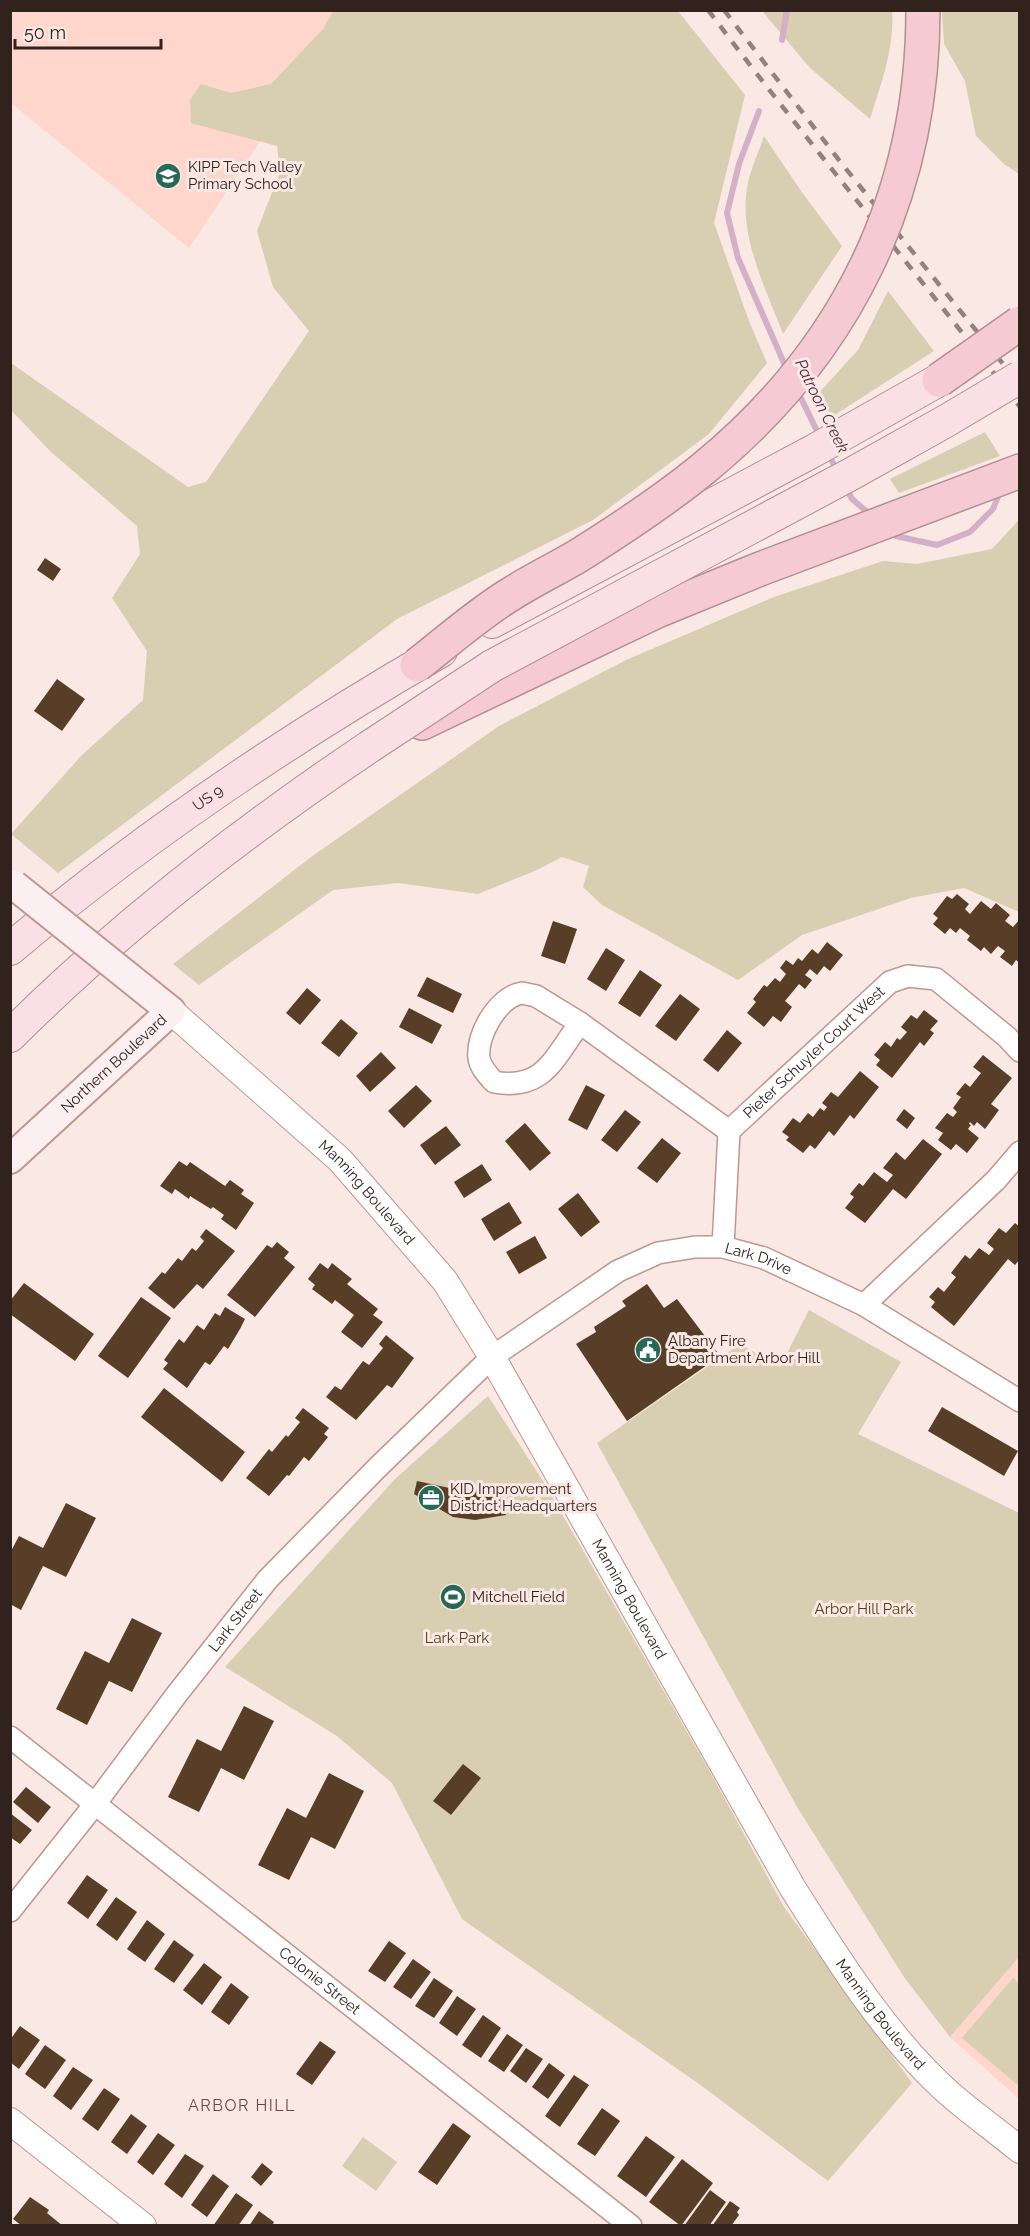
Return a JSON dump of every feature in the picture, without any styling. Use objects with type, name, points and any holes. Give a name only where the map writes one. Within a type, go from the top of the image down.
[{"type":"highway","points":[[417,665],[509,595],[615,532],[704,468],[756,420],[802,369],[861,278],[889,216],[909,150],[915,117],[920,79],[923,10]]},
{"type":"highway","points":[[939,380],[1020,323]]},
{"type":"highway","points":[[369,747],[504,686],[657,611],[760,569],[1020,471]]},
{"type":"main road","name":"US 9","points":[[10,949],[109,868],[145,842],[300,736],[417,665],[1020,337]]},
{"type":"main road","points":[[10,1036],[67,982],[204,865],[273,813],[492,666],[853,473],[1020,377]]},
{"type":"main road","name":"Northern Boulevard","points":[[10,1160],[161,1003],[12,883]]},
{"type":"main road","points":[[10,1061],[67,982]]},
{"type":"street","name":"Pieter Schuyler Court West","points":[[723,1247],[729,1131],[890,982],[908,976],[936,979],[1007,1037],[1020,1051]]},
{"type":"street","name":"Pieter Schuyler Court West","points":[[580,1023],[544,1073],[525,1083],[494,1082],[479,1060],[480,1037],[485,1026],[513,995],[522,993],[537,996],[580,1023],[729,1131]]},
{"type":"street","name":"Manning Boulevard","points":[[161,1003],[340,1160],[445,1281],[492,1357],[792,1887],[839,1962],[927,2071],[951,2095],[1020,2150]]},
{"type":"street","points":[[864,1305],[996,1180],[1020,1152]]},
{"type":"street","name":"Lark Drive","points":[[492,1357],[618,1271],[658,1252],[695,1247],[723,1247],[764,1258],[864,1305],[1020,1401]]},
{"type":"street","name":"Lark Street","points":[[10,1911],[268,1580],[378,1467],[492,1357]]},
{"type":"street","name":"Colonie Street","points":[[10,1737],[631,2226]]},
{"type":"street","points":[[10,2121],[143,2226]]},
{"type":"shaded area","name":"KIPP Tech Valley Primary School","points":[[13,10],[347,11],[189,248],[11,103],[10,14]]},
{"type":"shaded area","points":[[1019,1957],[1019,2099],[950,2037]]},
{"type":"green space","points":[[333,11],[678,11],[745,95],[714,223],[749,321],[767,363],[709,434],[593,520],[397,619],[58,873],[11,834],[82,755],[143,700],[147,651],[112,598],[140,554],[137,526],[50,451],[11,410],[11,363],[188,487],[206,482],[309,331],[273,287],[257,231],[280,172],[277,146],[191,123],[190,100],[201,84],[231,93],[271,84],[323,29]]},
{"type":"green space","points":[[762,11],[892,11],[889,52],[870,119],[810,68]]},
{"type":"green space","points":[[942,11],[1019,11],[1019,174],[1004,164],[976,136],[965,81],[944,44]]},
{"type":"green space","points":[[764,136],[842,246],[783,334],[762,281],[750,244],[747,225],[747,188]]},
{"type":"green space","points":[[888,291],[934,351],[827,420],[816,396],[858,350]]},
{"type":"green space","points":[[985,432],[1000,456],[899,493],[890,479]]},
{"type":"green space","points":[[1019,520],[1019,912],[964,888],[911,898],[802,935],[738,980],[602,905],[583,887],[589,866],[562,857],[537,870],[478,894],[398,883],[333,890],[199,985],[173,964],[311,857],[499,726],[626,660],[774,597],[883,561],[917,564],[992,549]]},
{"type":"green space","name":"Arbor Hill Park","points":[[809,1310],[901,1362],[858,1434],[1019,1513],[1019,1957],[950,2037],[904,1977],[797,1807],[597,1443],[740,1344],[780,1367]]},
{"type":"green space","name":"Lark Park","points":[[488,1396],[543,1481],[709,1770],[784,1907],[912,2083],[828,2181],[702,2086],[462,1919],[392,1783],[337,1736],[225,1667],[395,1479]]},
{"type":"green space","points":[[1013,1978],[1019,1983],[1019,2086],[962,2038]]},
{"type":"green space","points":[[363,2137],[397,2162],[376,2191],[342,2166]]},
{"type":"building","points":[[45,558],[61,569],[53,581],[37,570]]},
{"type":"building","points":[[57,679],[85,699],[62,731],[34,711]]},
{"type":"building","points":[[957,894],[969,904],[965,909],[970,914],[981,901],[991,909],[996,903],[1010,915],[1005,921],[1013,927],[1020,919],[1020,963],[1016,960],[1012,966],[1000,957],[1005,951],[998,946],[991,954],[984,947],[981,951],[967,940],[970,936],[960,928],[956,933],[950,928],[945,934],[933,924],[938,918],[933,914],[947,896],[952,899]]},
{"type":"building","points":[[553,921],[577,929],[565,964],[541,956]]},
{"type":"building","points":[[827,942],[843,955],[830,971],[824,966],[817,975],[810,969],[805,975],[812,980],[805,989],[799,984],[785,1001],[792,1007],[781,1022],[773,1016],[764,1027],[747,1013],[756,1002],[753,999],[764,985],[767,987],[775,978],[780,982],[786,974],[780,968],[786,960],[793,965],[798,958],[802,961],[812,949],[818,954]]},
{"type":"building","points":[[606,948],[625,960],[606,991],[587,979]]},
{"type":"building","points":[[640,970],[662,985],[640,1017],[618,1003]]},
{"type":"building","points":[[427,977],[462,994],[453,1013],[417,996]]},
{"type":"building","points":[[307,988],[321,1000],[300,1025],[286,1013]]},
{"type":"building","points":[[680,994],[700,1009],[676,1041],[655,1026]]},
{"type":"building","points":[[409,1008],[442,1025],[432,1044],[399,1027]]},
{"type":"building","points":[[924,1010],[938,1021],[930,1030],[934,1033],[924,1046],[920,1042],[892,1078],[876,1065],[880,1060],[874,1055],[885,1042],[891,1047],[897,1038],[900,1040],[907,1032],[901,1027],[911,1015],[917,1019]]},
{"type":"building","points":[[341,1019],[358,1033],[339,1057],[321,1043]]},
{"type":"building","points":[[727,1030],[742,1043],[718,1072],[703,1060]]},
{"type":"building","points":[[381,1052],[396,1068],[370,1092],[356,1076]]},
{"type":"building","points":[[983,1055],[1012,1078],[991,1104],[999,1110],[985,1129],[977,1122],[974,1126],[970,1122],[968,1129],[979,1138],[967,1153],[956,1144],[951,1150],[938,1140],[943,1133],[935,1128],[947,1113],[953,1117],[957,1112],[953,1108],[961,1097],[956,1094],[965,1083],[970,1087],[981,1073],[973,1067]]},
{"type":"building","points":[[860,1071],[879,1087],[854,1119],[850,1115],[834,1136],[829,1131],[815,1149],[810,1145],[803,1153],[786,1140],[789,1137],[782,1132],[793,1118],[800,1123],[808,1113],[813,1117],[820,1108],[824,1111],[827,1107],[822,1103],[831,1092],[838,1097]]},
{"type":"building","points":[[416,1085],[432,1101],[404,1128],[388,1111]]},
{"type":"building","points":[[586,1085],[605,1095],[587,1130],[568,1120]]},
{"type":"building","points":[[904,1109],[915,1118],[907,1129],[896,1120]]},
{"type":"building","points":[[625,1110],[641,1122],[617,1152],[601,1140]]},
{"type":"building","points":[[525,1123],[551,1153],[530,1171],[505,1141]]},
{"type":"building","points":[[446,1126],[461,1145],[435,1165],[420,1145]]},
{"type":"building","points":[[662,1138],[681,1153],[657,1183],[637,1168]]},
{"type":"building","points":[[923,1139],[942,1154],[906,1199],[893,1189],[865,1223],[845,1208],[854,1197],[850,1194],[859,1183],[863,1186],[874,1172],[887,1182],[893,1175],[883,1168],[896,1152],[905,1160]]},
{"type":"building","points":[[179,1161],[187,1166],[190,1162],[225,1186],[230,1180],[244,1190],[241,1194],[254,1203],[236,1230],[221,1219],[224,1215],[213,1207],[211,1209],[190,1196],[189,1199],[175,1189],[172,1194],[160,1186]]},
{"type":"building","points":[[482,1164],[492,1180],[464,1198],[454,1182]]},
{"type":"building","points":[[578,1193],[600,1222],[581,1237],[558,1209]]},
{"type":"building","points":[[509,1202],[522,1223],[494,1241],[481,1219]]},
{"type":"building","points":[[1015,1223],[1020,1227],[1020,1259],[1015,1265],[1008,1259],[954,1326],[931,1307],[935,1302],[929,1297],[938,1287],[944,1292],[956,1277],[951,1273],[965,1255],[970,1259],[979,1248],[989,1255],[994,1249],[987,1243],[999,1228],[1006,1233]]},
{"type":"building","points":[[206,1229],[235,1251],[203,1289],[197,1284],[174,1309],[148,1288],[162,1272],[165,1274],[178,1258],[182,1261],[192,1248],[196,1251],[204,1241],[200,1237]]},
{"type":"building","points":[[535,1236],[547,1258],[519,1274],[506,1252]]},
{"type":"building","points":[[277,1242],[289,1252],[284,1258],[295,1267],[255,1317],[227,1295],[267,1245],[272,1248]]},
{"type":"building","points":[[320,1263],[328,1269],[332,1263],[352,1279],[347,1284],[378,1309],[373,1315],[383,1322],[362,1348],[341,1332],[354,1315],[335,1300],[332,1304],[312,1289],[315,1285],[308,1279]]},
{"type":"building","points":[[24,1283],[94,1334],[75,1361],[10,1314],[10,1301]]},
{"type":"building","name":"Albany Fire Department Arbor Hill","points":[[647,1284],[664,1308],[677,1299],[720,1356],[627,1421],[576,1344],[596,1332],[594,1327],[626,1306],[622,1301]]},
{"type":"building","points":[[141,1297],[171,1318],[128,1378],[98,1356]]},
{"type":"building","points":[[225,1307],[245,1319],[228,1349],[224,1346],[210,1365],[205,1362],[187,1388],[163,1369],[168,1363],[164,1360],[179,1339],[184,1343],[197,1325],[204,1330],[215,1313],[220,1316]]},
{"type":"building","points":[[386,1335],[414,1358],[392,1388],[387,1385],[356,1420],[326,1397],[335,1386],[341,1390],[363,1361],[369,1365],[383,1348],[379,1344]]},
{"type":"building","points":[[164,1388],[245,1452],[222,1482],[141,1417]]},
{"type":"building","points":[[942,1407],[1018,1451],[1004,1476],[928,1431]]},
{"type":"building","points":[[303,1408],[329,1428],[324,1434],[328,1437],[309,1461],[304,1457],[269,1496],[246,1478],[269,1449],[272,1452],[286,1435],[288,1437],[300,1422],[295,1418]]},
{"type":"building","points":[[417,1481],[454,1489],[498,1490],[506,1515],[475,1520],[453,1517],[414,1494]]},
{"type":"building","points":[[66,1503],[96,1518],[66,1577],[43,1566],[21,1610],[10,1604],[10,1553],[19,1536],[43,1548]]},
{"type":"building","points":[[132,1618],[162,1633],[132,1692],[109,1681],[87,1725],[56,1709],[85,1651],[109,1663]]},
{"type":"building","points":[[244,1706],[274,1721],[244,1780],[221,1768],[199,1812],[168,1797],[197,1739],[221,1751]]},
{"type":"building","points":[[463,1764],[481,1778],[451,1815],[433,1801]]},
{"type":"building","points":[[329,1773],[364,1791],[335,1849],[311,1837],[289,1880],[258,1865],[287,1808],[306,1818]]},
{"type":"building","points":[[26,1787],[51,1807],[38,1823],[13,1802]]},
{"type":"building","points":[[10,1813],[32,1830],[20,1844],[10,1837]]},
{"type":"building","points":[[87,1875],[108,1890],[88,1919],[67,1903]]},
{"type":"building","points":[[116,1897],[137,1912],[117,1941],[96,1925]]},
{"type":"building","points":[[147,1920],[165,1934],[145,1962],[127,1949]]},
{"type":"building","points":[[174,1940],[194,1955],[174,1983],[154,1969]]},
{"type":"building","points":[[389,1941],[406,1953],[385,1982],[368,1971]]},
{"type":"building","points":[[413,1959],[431,1972],[411,1999],[393,1987]]},
{"type":"building","points":[[204,1963],[222,1977],[202,2005],[183,1990]]},
{"type":"building","points":[[434,1978],[453,1991],[434,2018],[415,2006]]},
{"type":"building","points":[[231,1983],[249,1997],[229,2025],[211,2012]]},
{"type":"building","points":[[457,1996],[476,2009],[457,2036],[439,2023]]},
{"type":"building","points":[[483,2015],[501,2028],[481,2058],[462,2045]]},
{"type":"building","points":[[20,2026],[40,2040],[19,2069],[10,2062],[10,2040]]},
{"type":"building","points":[[507,2034],[523,2045],[504,2072],[488,2061]]},
{"type":"building","points":[[320,2041],[336,2052],[312,2085],[296,2074]]},
{"type":"building","points":[[45,2045],[66,2060],[45,2089],[25,2074]]},
{"type":"building","points":[[526,2048],[543,2059],[526,2083],[510,2071]]},
{"type":"building","points":[[549,2063],[565,2075],[548,2099],[532,2087]]},
{"type":"building","points":[[73,2067],[93,2080],[71,2110],[53,2096]]},
{"type":"building","points":[[574,2075],[589,2085],[560,2127],[545,2116]]},
{"type":"building","points":[[104,2088],[120,2099],[98,2131],[82,2119]]},
{"type":"building","points":[[602,2108],[620,2121],[595,2156],[577,2144]]},
{"type":"building","points":[[131,2114],[147,2126],[127,2154],[111,2142]]},
{"type":"building","points":[[453,2123],[471,2136],[437,2185],[418,2172]]},
{"type":"building","points":[[158,2133],[175,2145],[153,2175],[137,2162]]},
{"type":"building","points":[[646,2136],[675,2157],[646,2197],[617,2176]]},
{"type":"building","points":[[185,2154],[204,2166],[182,2198],[164,2184]]},
{"type":"building","points":[[682,2159],[713,2183],[681,2226],[649,2202]]},
{"type":"building","points":[[262,2163],[273,2172],[261,2186],[251,2177]]},
{"type":"building","points":[[213,2174],[229,2186],[207,2217],[191,2205]]},
{"type":"building","points":[[710,2190],[726,2202],[709,2226],[684,2226]]},
{"type":"building","points":[[236,2193],[253,2205],[238,2226],[213,2226]]},
{"type":"building","points":[[30,2197],[49,2210],[47,2213],[63,2226],[22,2226],[13,2219]]},
{"type":"building","points":[[730,2201],[740,2208],[737,2212],[739,2215],[731,2226],[712,2226]]},
{"type":"building","points":[[259,2211],[274,2222],[272,2226],[249,2226]]},
{"type":"waterway","name":"Patroon Creek","points":[[782,40],[787,10]]},
{"type":"waterway","name":"Patroon Creek","points":[[759,111],[739,164],[727,213],[738,258],[787,370]]},
{"type":"waterway","name":"Patroon Creek","points":[[797,390],[820,437]]},
{"type":"waterway","name":"Patroon Creek","points":[[827,452],[838,472]]},
{"type":"waterway","name":"Patroon Creek","points":[[845,486],[852,499],[872,516]]},
{"type":"waterway","name":"Patroon Creek","points":[[889,530],[896,536],[937,545],[970,532],[993,509],[1001,489]]},
{"type":"railway","points":[[708,10],[1020,407]]},
{"type":"railway","points":[[724,10],[842,164],[1020,385]]},
{"type":"place","name":"KIPP Tech Valley Primary School","points":[[168,176]]},
{"type":"place","name":"Albany Fire Department Arbor Hill","points":[[648,1350]]},
{"type":"place","name":"KID Improvement District Headquarters","points":[[431,1498]]},
{"type":"place","name":"Mitchell Field","points":[[453,1597]]},
{"type":"district","name":"ARBOR HILL","points":[[242,2105]]}]
